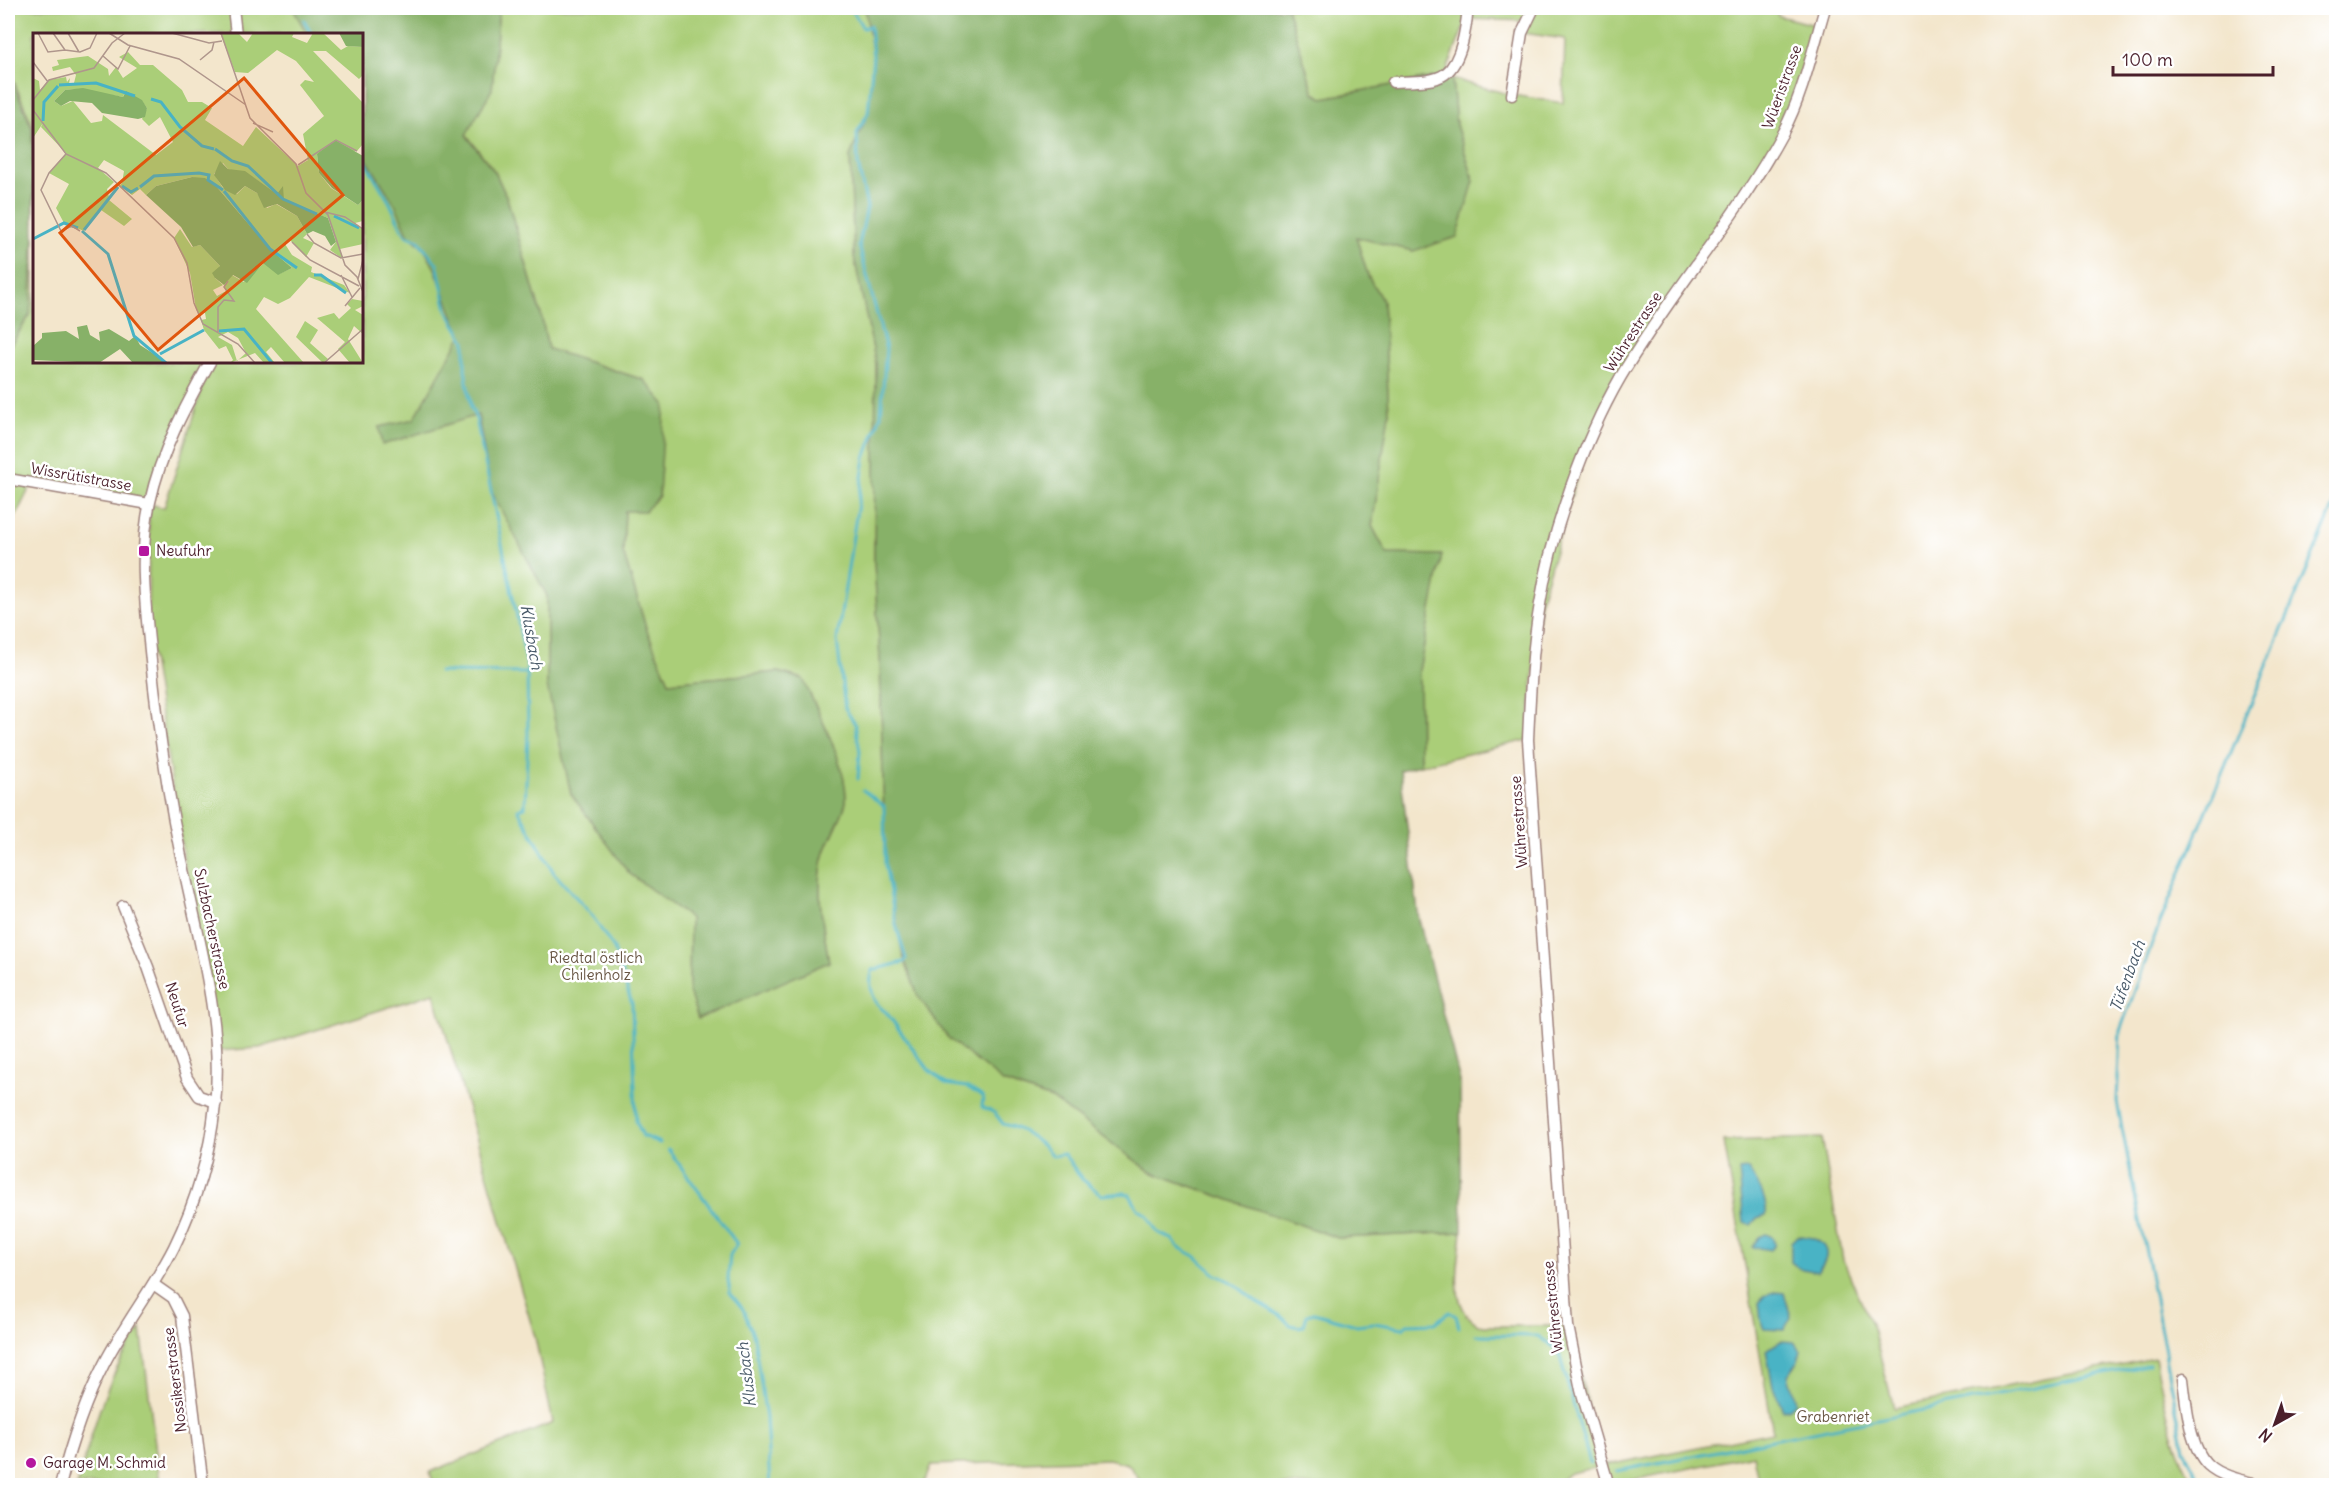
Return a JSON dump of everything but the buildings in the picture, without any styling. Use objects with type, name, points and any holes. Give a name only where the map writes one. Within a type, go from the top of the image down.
[{"type":"street","points":[[233,8],[236,33]]},
{"type":"street","points":[[1393,82],[1445,75],[1454,63],[1462,42],[1468,8]]},
{"type":"street","points":[[1512,95],[1522,33],[1534,8]]},
{"type":"street","name":"Wüeristrasse","points":[[1740,203],[1785,130],[1825,8]]},
{"type":"street","name":"Wührestrasse","points":[[1609,1485],[1581,1390],[1568,1326],[1528,740],[1532,660],[1540,602],[1556,537],[1599,419],[1620,379],[1657,320],[1740,203]]},
{"type":"street","name":"Sulzbacherstrasse","points":[[60,1485],[92,1387],[174,1248],[199,1187],[216,1102],[217,1051],[213,1004],[170,801],[156,709],[144,582],[149,504],[171,435],[209,363]]},
{"type":"street","name":"Wissrütistrasse","points":[[8,479],[149,504]]},
{"type":"street","name":"Neufur","points":[[123,906],[148,967],[187,1078],[199,1096],[216,1102]]},
{"type":"street","name":"Nossikerstrasse","points":[[153,1284],[173,1298],[182,1316],[202,1485]]},
{"type":"street","points":[[2183,1378],[2187,1414],[2195,1442],[2207,1464],[2230,1477],[2265,1485]]},
{"type":"green space","points":[[8,8],[293,8],[306,33],[33,33],[33,127],[8,67]]},
{"type":"green space","points":[[293,8],[499,8],[492,89],[466,135],[495,172],[507,198],[541,315],[548,349],[644,380],[665,404],[659,496],[645,511],[625,511],[623,552],[647,631],[669,682],[778,672],[803,679],[837,755],[845,786],[846,801],[825,852],[820,879],[824,935],[829,962],[698,1019],[689,992],[690,918],[629,873],[571,794],[547,686],[547,596],[491,491],[478,415],[382,445],[379,427],[414,419],[461,336],[435,269],[424,249],[408,234],[396,206],[367,160],[363,143],[363,33],[306,33]]},
{"type":"green space","name":"Riedtal östlich Chilenholz","points":[[499,8],[865,8],[873,56],[868,113],[850,157],[854,256],[876,364],[874,562],[880,658],[885,864],[903,956],[918,996],[1003,1082],[1052,1099],[1151,1172],[1338,1238],[1462,1232],[1457,1285],[1463,1309],[1471,1319],[1482,1326],[1568,1326],[1603,1466],[1570,1473],[1552,1486],[1144,1485],[1128,1464],[1109,1459],[931,1465],[923,1486],[434,1485],[430,1472],[553,1423],[535,1337],[434,993],[259,1048],[217,1051],[148,633],[149,504],[32,483],[8,532],[8,349],[30,315],[33,254],[33,363],[363,363],[363,139],[437,264],[485,404],[547,596],[547,686],[629,873],[690,918],[689,992],[829,962],[824,935],[820,879],[825,852],[846,801],[842,771],[823,723],[803,679],[778,672],[669,682],[647,631],[623,552],[625,511],[644,380],[548,349],[541,315],[507,198],[495,172],[466,134],[492,89]],"holes":[[[210,364],[164,508],[150,504],[171,435]]]},
{"type":"green space","points":[[865,8],[1287,8],[1314,93],[1323,98],[1445,75],[1452,79],[1456,125],[1474,181],[1457,237],[1413,251],[1356,237],[1368,276],[1383,302],[1389,413],[1372,526],[1387,554],[1442,555],[1419,670],[1420,765],[1400,770],[1419,920],[1460,1081],[1462,1232],[1338,1238],[1151,1172],[1052,1099],[1003,1082],[948,1038],[918,996],[903,956],[885,864],[880,658],[874,562],[876,364],[854,256],[850,156],[868,113],[873,56]]},
{"type":"green space","points":[[1287,8],[1773,8],[1779,16],[1819,26],[1784,130],[1620,379],[1582,460],[1540,602],[1528,740],[1420,765],[1419,670],[1441,555],[1387,554],[1372,526],[1389,413],[1383,302],[1368,276],[1356,237],[1413,251],[1474,181],[1456,125],[1452,79],[1512,95],[1563,103],[1565,39],[1522,33],[1527,21],[1467,19],[1445,75],[1323,98],[1314,93]]},
{"type":"green space","points":[[8,69],[32,128],[33,253],[30,315],[8,348]]},
{"type":"green space","name":"Grabenriet","points":[[1822,1138],[1843,1260],[1873,1329],[1894,1408],[2155,1358],[2174,1440],[2195,1485],[1759,1485],[1753,1455],[1609,1485],[1603,1466],[1773,1432],[1724,1141]]},
{"type":"green space","points":[[141,1329],[160,1485],[77,1485],[95,1424],[110,1384],[118,1365]]},
{"type":"water","points":[[1748,1169],[1761,1191],[1766,1209],[1766,1215],[1757,1218],[1751,1225],[1744,1223],[1739,1170]]},
{"type":"water","points":[[1766,1234],[1772,1237],[1775,1244],[1771,1250],[1752,1247],[1759,1237]]},
{"type":"water","points":[[1797,1236],[1813,1239],[1824,1246],[1826,1258],[1817,1272],[1799,1268],[1791,1262],[1791,1242]]},
{"type":"water","points":[[1774,1292],[1784,1293],[1791,1317],[1784,1330],[1764,1329],[1761,1322],[1759,1303],[1764,1296]]},
{"type":"water","points":[[1781,1341],[1794,1342],[1801,1351],[1797,1363],[1788,1375],[1796,1402],[1790,1408],[1783,1410],[1773,1386],[1766,1350]]},
{"type":"waterway","points":[[851,8],[863,28],[870,26],[873,56],[868,113],[857,133],[858,164],[867,207],[859,245],[886,349],[881,415],[865,458],[837,640],[845,708],[855,724],[860,751],[858,779]]},
{"type":"waterway","name":"Klusbach","points":[[304,20],[310,33]]},
{"type":"waterway","name":"Klusbach","points":[[363,158],[406,235],[418,240],[437,264],[447,310],[465,341],[465,369],[471,407],[476,419],[527,665],[528,734],[525,807],[518,809],[554,873],[591,914],[614,949],[632,1004],[636,1121],[643,1136],[660,1143]]},
{"type":"waterway","name":"Tüfenbach","points":[[2203,1486],[2184,1450],[2117,1102],[2120,1031],[2157,930],[2336,500]]},
{"type":"waterway","points":[[439,672],[527,673]]},
{"type":"waterway","points":[[863,790],[884,806],[885,864],[896,925],[906,959],[904,962],[873,970],[872,993],[929,1070],[946,1084],[967,1087],[983,1097],[982,1107],[995,1113],[1003,1124],[1030,1136],[1053,1156],[1064,1154],[1082,1179],[1102,1195],[1125,1193],[1130,1195],[1138,1209],[1147,1215],[1157,1232],[1172,1239],[1178,1247],[1195,1256],[1215,1274],[1233,1283],[1257,1302],[1281,1316],[1290,1325],[1299,1327],[1304,1325],[1307,1315],[1314,1313],[1356,1325],[1374,1323],[1403,1328],[1407,1324],[1435,1323],[1449,1312],[1456,1316],[1459,1327]]},
{"type":"waterway","name":"Klusbach","points":[[668,1149],[737,1244],[730,1255],[728,1279],[730,1293],[743,1309],[754,1337],[766,1418],[770,1486]]},
{"type":"waterway","points":[[1476,1335],[1538,1336],[1558,1350],[1590,1463]]},
{"type":"waterway","points":[[1617,1471],[2149,1365]]},
{"type":"place","name":"Neufuhr","points":[[144,551]]},
{"type":"place","name":"Garage M. Schmid","points":[[31,1463]]}]
